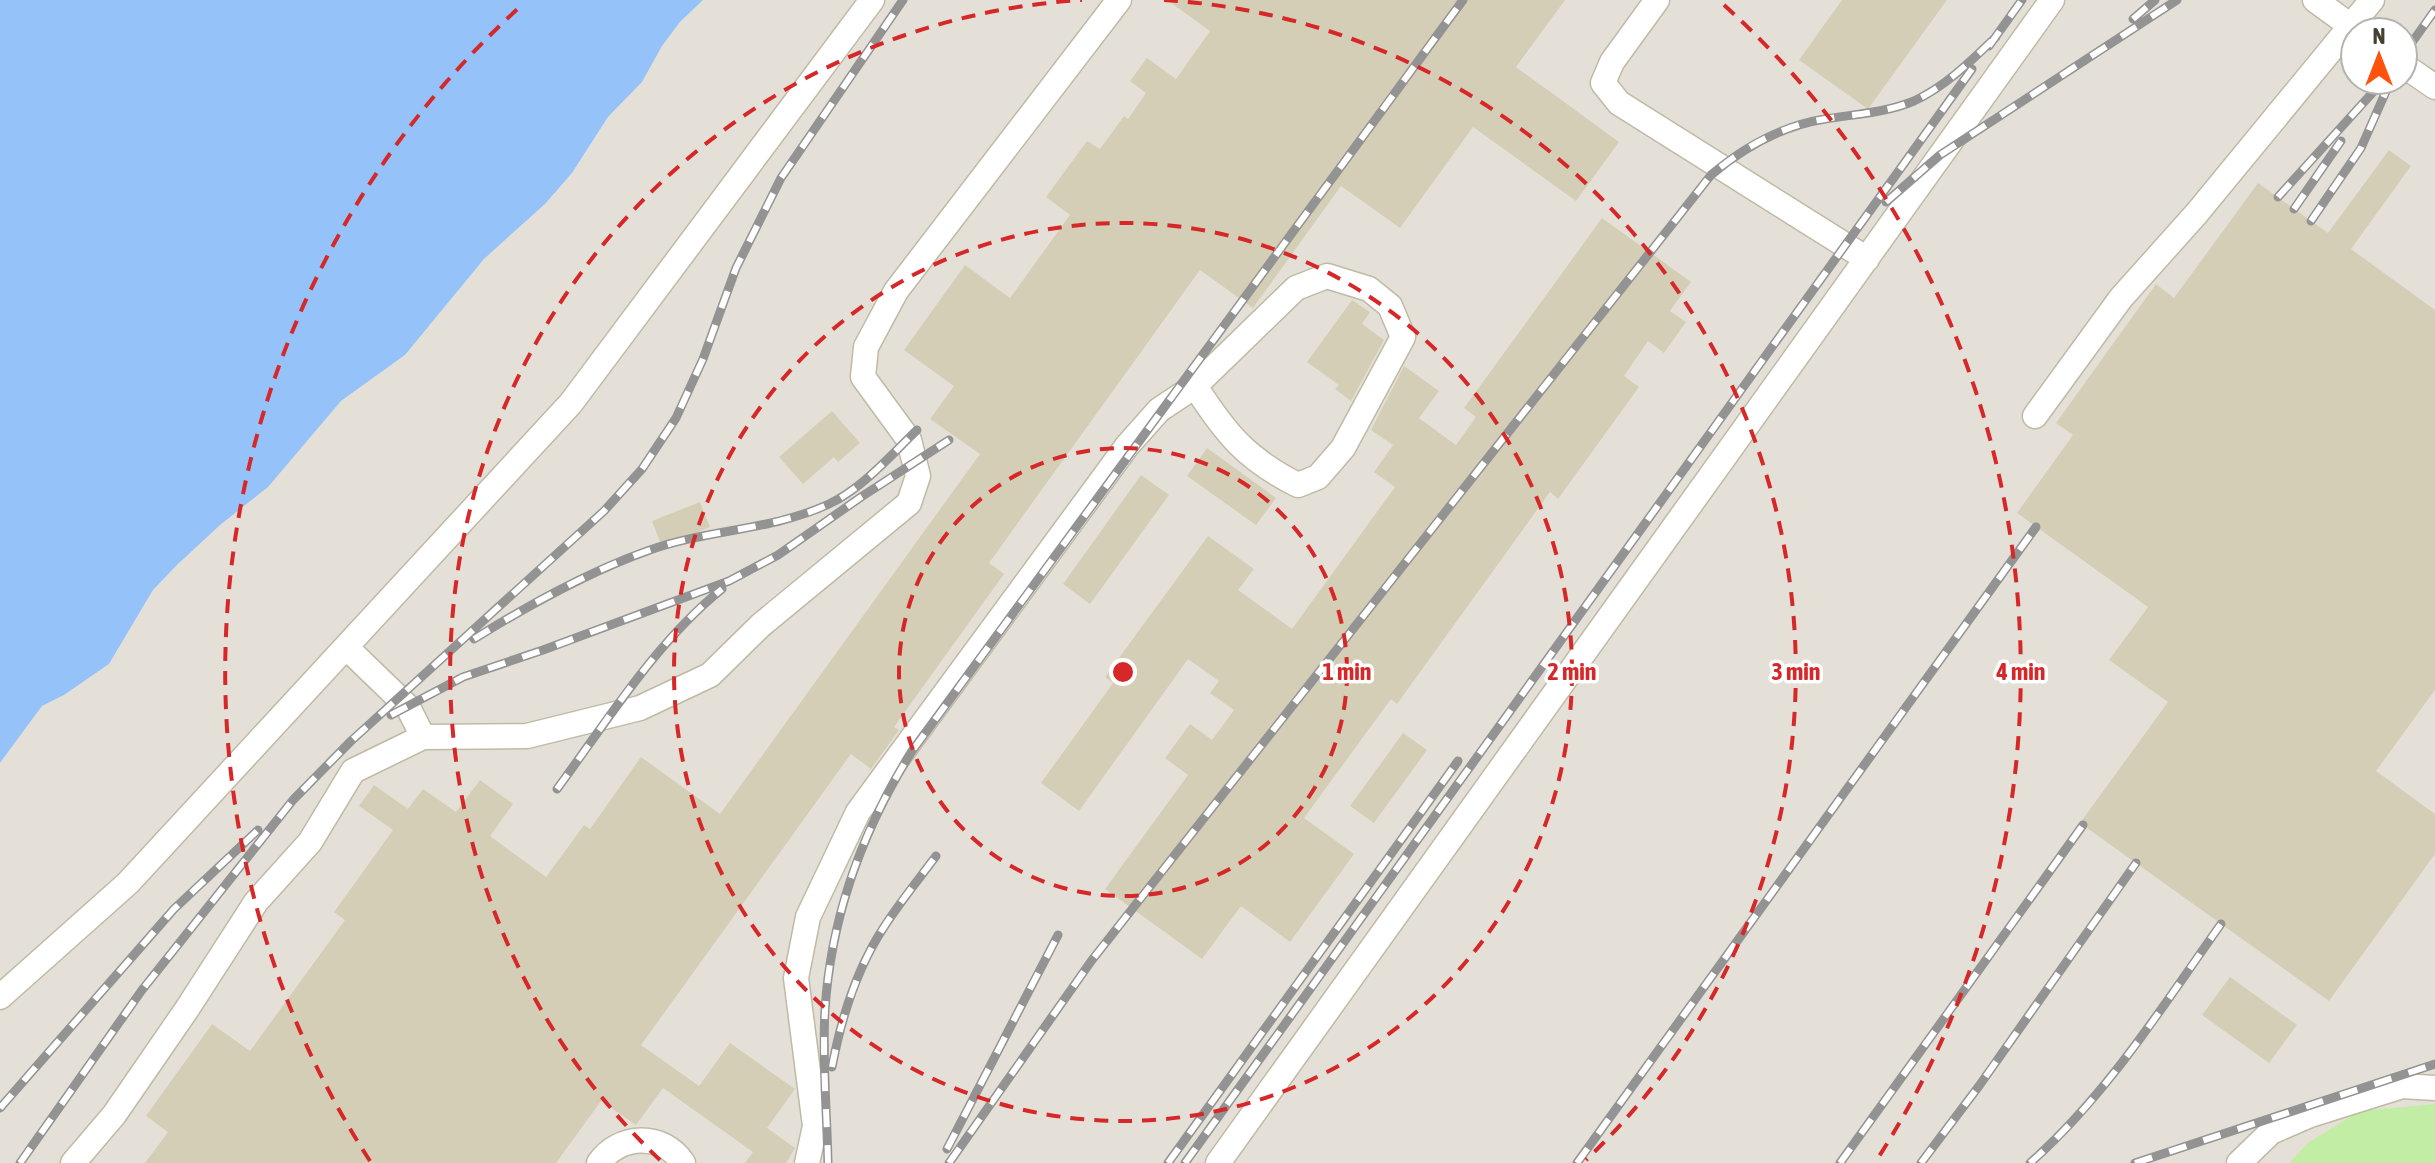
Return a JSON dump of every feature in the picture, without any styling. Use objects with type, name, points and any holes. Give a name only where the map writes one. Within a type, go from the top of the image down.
[{"type":"lane","points":[[0,997],[128,883],[571,403],[872,0]]},
{"type":"lane","points":[[73,1163],[122,1103],[256,902],[310,842],[353,771],[423,737],[527,736],[640,708],[710,675],[761,625],[909,503],[918,476],[909,440],[863,377],[866,347],[896,291],[1119,0]]},
{"type":"lane","points":[[1657,0],[1612,62],[1603,83],[1619,103],[1867,259]]},
{"type":"lane","points":[[1218,1163],[2052,0]]},
{"type":"lane","points":[[2315,0],[2339,17]]},
{"type":"lane","points":[[2035,416],[2121,298],[2339,48]]},
{"type":"lane","points":[[807,1163],[815,1126],[796,978],[808,917],[858,812],[1127,446],[1159,410],[1195,386],[1296,288],[1327,276],[1369,289],[1390,306],[1403,337],[1343,448],[1318,477],[1298,485],[1269,470],[1225,432],[1195,386]]},
{"type":"lane","points":[[346,647],[408,707],[423,737]]},
{"type":"lane","points":[[2239,1163],[2271,1132],[2310,1115],[2402,1086],[2435,1088]]},
{"type":"lane","points":[[599,1163],[614,1147],[631,1140],[649,1140],[666,1146],[683,1163]]},
{"type":"shaded area","points":[[703,0],[2435,0],[2435,1163],[0,1163],[0,763],[42,706],[109,664],[153,590],[178,564],[341,401],[405,355],[484,259],[545,204],[572,173],[608,117],[642,82],[680,22]]},
{"type":"green space","points":[[2435,1104],[2435,1163],[2289,1163],[2309,1142],[2360,1111]]},
{"type":"water","points":[[0,0],[703,0],[680,22],[642,82],[608,117],[572,173],[545,204],[484,259],[405,355],[341,401],[268,487],[178,564],[153,590],[109,664],[42,706],[0,763]]},
{"type":"building","points":[[1167,0],[1565,0],[1516,67],[1619,142],[1576,201],[1473,127],[1400,228],[1341,186],[1253,308],[1200,270],[989,563],[1004,574],[894,727],[899,730],[871,769],[851,754],[641,1045],[699,1086],[730,1043],[795,1089],[767,1128],[795,1148],[786,1163],[745,1163],[753,1152],[663,1088],[636,1125],[601,1101],[556,1163],[145,1163],[168,1132],[146,1116],[212,1024],[250,1051],[345,920],[334,912],[393,830],[359,806],[374,785],[408,809],[423,789],[456,812],[480,780],[513,804],[490,836],[546,877],[584,825],[590,829],[641,757],[720,814],[980,454],[930,419],[954,386],[904,350],[965,265],[1010,298],[1070,215],[1046,197],[1087,141],[1100,149],[1124,116],[1128,119],[1146,93],[1130,81],[1147,58],[1176,79],[1210,31]]},
{"type":"building","points":[[1842,0],[1947,0],[1868,109],[1799,60]]},
{"type":"building","points":[[2389,150],[2411,166],[2351,249],[2435,310],[2435,690],[2376,771],[2435,814],[2435,854],[2329,1001],[2080,823],[2168,702],[2109,660],[2148,607],[2017,513],[2073,435],[2056,423],[2156,284],[2174,298],[2258,183],[2328,233]]},
{"type":"building","points":[[1602,218],[1691,282],[1670,311],[1686,322],[1664,353],[1648,341],[1624,376],[1639,387],[1558,499],[1550,492],[1397,704],[1391,699],[1304,818],[1354,854],[1290,942],[1241,906],[1202,959],[1105,889],[1188,775],[1165,758],[1190,724],[1212,740],[1234,710],[1210,693],[1219,681],[1188,659],[1079,811],[1041,783],[1113,683],[1105,677],[1208,536],[1254,569],[1238,590],[1292,629],[1395,487],[1374,472],[1393,445],[1371,430],[1404,366],[1439,391],[1419,418],[1456,445],[1476,417],[1464,408]]},
{"type":"building","points":[[1352,300],[1370,312],[1362,324],[1384,340],[1351,401],[1335,389],[1339,385],[1307,362]]},
{"type":"building","points":[[832,411],[860,443],[838,462],[834,457],[803,484],[779,457]]},
{"type":"building","points":[[1207,448],[1276,498],[1256,525],[1187,476]]},
{"type":"building","points":[[1141,475],[1169,495],[1090,604],[1063,584]]},
{"type":"building","points":[[700,502],[710,527],[662,547],[652,521]]},
{"type":"building","points":[[1403,733],[1427,750],[1374,823],[1350,806]]},
{"type":"building","points":[[2230,977],[2297,1025],[2269,1063],[2202,1015]]},
{"type":"railway","points":[[20,1163],[142,990],[293,800],[351,741],[604,511],[642,469],[676,418],[703,359],[736,268],[781,178],[903,0]]},
{"type":"railway","points":[[828,1163],[824,1067],[828,975],[852,875],[894,781],[912,751],[1463,0]]},
{"type":"railway","points":[[1989,46],[2022,0]]},
{"type":"railway","points":[[2133,19],[2155,0]]},
{"type":"railway","points":[[1886,202],[1940,155],[2177,0]]},
{"type":"railway","points":[[2419,32],[2435,10]]},
{"type":"railway","points":[[949,1163],[1092,960],[1711,175],[1737,155],[1778,132],[1809,122],[1881,111],[1914,101],[1968,64],[1996,37]]},
{"type":"railway","points":[[1185,1163],[1972,69]]},
{"type":"railway","points":[[2278,197],[2370,96]]},
{"type":"railway","points":[[2311,221],[2361,148],[2384,96]]},
{"type":"railway","points":[[2294,209],[2341,141]]},
{"type":"railway","points":[[474,639],[558,590],[647,551],[693,538],[785,520],[829,504],[865,480],[917,430]]},
{"type":"railway","points":[[391,715],[463,677],[729,581],[778,555],[949,440]]},
{"type":"railway","points":[[1577,1163],[2036,527]]},
{"type":"railway","points":[[557,789],[654,658],[675,633],[722,589]]},
{"type":"railway","points":[[1168,1163],[1458,761]]},
{"type":"railway","points":[[1840,1163],[2083,825]]},
{"type":"railway","points":[[0,1108],[174,909],[258,830]]},
{"type":"railway","points":[[832,1067],[845,1012],[866,959],[890,918],[936,856]]},
{"type":"railway","points":[[1921,1163],[2136,863]]},
{"type":"railway","points":[[2030,1163],[2058,1137],[2109,1079],[2221,924]]},
{"type":"railway","points":[[947,1149],[1058,935]]},
{"type":"railway","points":[[2135,1163],[2435,1064]]}]
